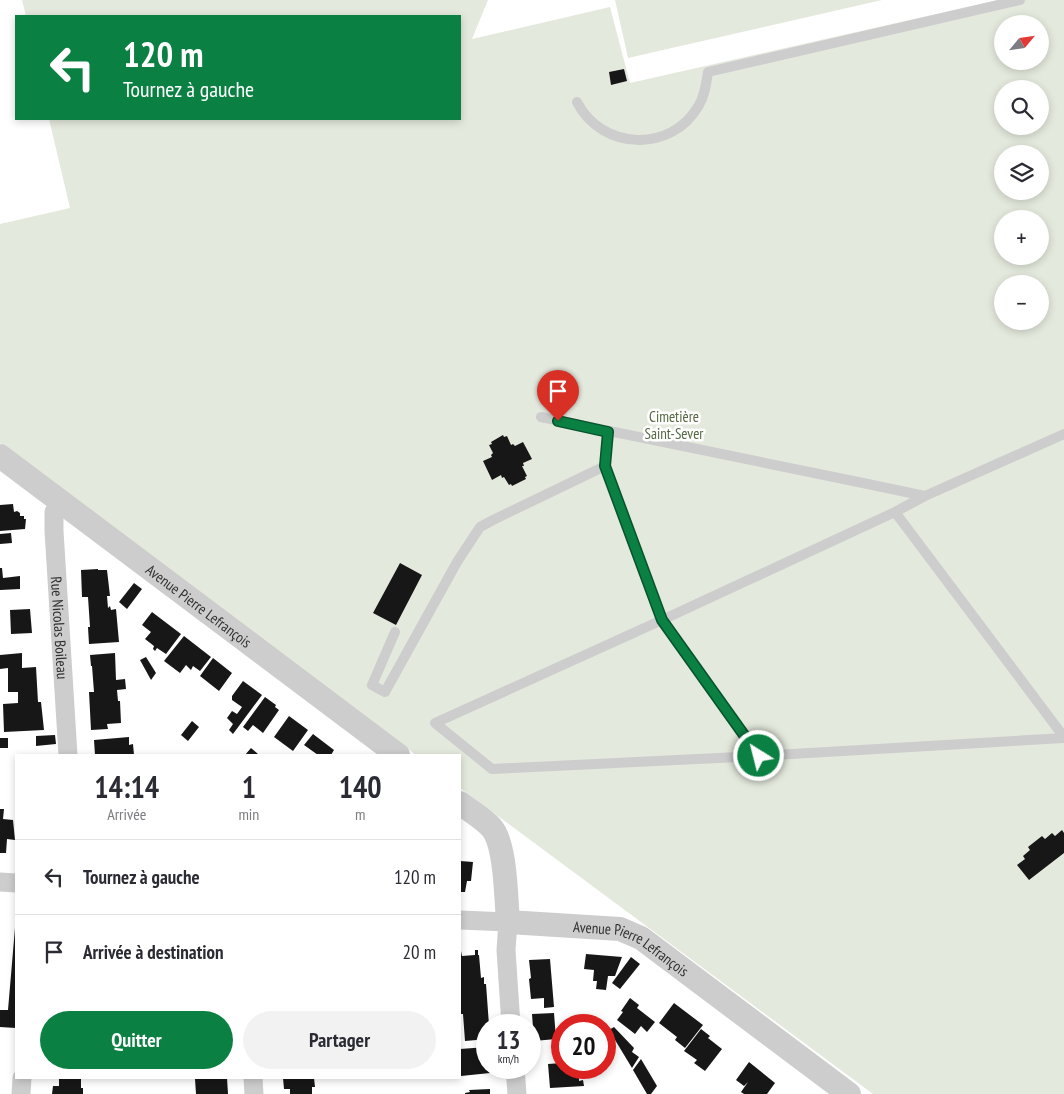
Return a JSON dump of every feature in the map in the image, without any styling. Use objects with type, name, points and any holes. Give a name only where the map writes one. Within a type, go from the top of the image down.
[{"type":"street","name":"Avenue Pierre Lefrançois","points":[[0,456],[397,754]]},
{"type":"street","name":"Rue Nicolas Boileau","points":[[62,503],[54,512],[54,531],[68,754]]},
{"type":"street","points":[[461,804],[492,827],[499,841],[503,858],[508,922],[506,950],[510,1014]]},
{"type":"street","points":[[0,882],[15,883]]},
{"type":"street","points":[[461,920],[508,922]]},
{"type":"street","name":"Avenue Pierre Lefrançois","points":[[508,922],[620,929],[642,938],[849,1094]]},
{"type":"street","points":[[21,1094],[22,1079]]},
{"type":"street","points":[[253,1079],[254,1094]]},
{"type":"street","points":[[516,1079],[517,1094]]},
{"type":"lane","points":[[577,102],[582,112],[608,134],[642,141],[659,137],[675,130],[688,119],[699,106],[705,90],[708,72],[1020,0]]},
{"type":"lane","points":[[541,417],[925,496]]},
{"type":"lane","points":[[608,432],[605,466],[662,620],[759,756]]},
{"type":"lane","points":[[1064,434],[925,496],[895,512],[662,620],[435,723],[492,769],[759,756],[1064,737]]},
{"type":"lane","points":[[395,632],[372,685],[385,692],[457,562],[480,527],[605,466]]},
{"type":"lane","points":[[895,512],[1064,737]]},
{"type":"green space","name":"Cimetière Saint-Sever","points":[[22,0],[488,0],[472,39],[610,7],[630,83],[998,0],[1064,0],[1064,1094],[873,1094],[461,789],[461,754],[415,754],[0,443],[0,224],[70,208],[49,120],[461,120],[461,15],[26,15]]},
{"type":"green space","points":[[615,0],[882,0],[628,58]]},
{"type":"building","points":[[624,69],[627,81],[611,85],[609,72]]},
{"type":"building","points":[[503,435],[504,437],[507,436],[511,445],[515,446],[523,442],[532,459],[523,463],[524,466],[522,466],[527,476],[525,477],[526,479],[512,486],[501,475],[492,480],[483,461],[492,457],[493,453],[489,445],[492,444],[491,442]]},
{"type":"building","points":[[13,504],[14,512],[17,511],[20,513],[20,516],[24,516],[24,519],[26,519],[25,529],[0,531],[0,505]]},
{"type":"building","points":[[11,533],[12,543],[0,544],[0,534]]},
{"type":"building","points":[[400,563],[422,575],[396,625],[373,613]]},
{"type":"building","points":[[0,568],[2,568],[3,578],[20,576],[20,589],[0,590]]},
{"type":"building","points":[[81,570],[107,570],[110,596],[107,596],[108,608],[110,606],[111,610],[116,609],[119,642],[89,644],[88,597],[82,597]]},
{"type":"building","points":[[134,583],[142,589],[127,609],[119,602]]},
{"type":"building","points":[[30,609],[32,633],[11,634],[10,610]]},
{"type":"building","points":[[152,612],[181,634],[166,654],[157,648],[155,651],[153,649],[154,646],[145,639],[151,632],[142,625]]},
{"type":"building","points":[[184,636],[211,657],[200,671],[193,666],[191,670],[186,665],[180,673],[164,661]]},
{"type":"building","points":[[22,653],[22,668],[36,667],[38,702],[41,702],[44,730],[4,732],[3,704],[18,703],[18,692],[8,692],[8,668],[0,669],[0,655]]},
{"type":"building","points":[[115,653],[116,680],[125,679],[126,689],[117,690],[118,701],[120,701],[121,723],[107,724],[108,729],[91,730],[89,692],[94,692],[90,655]]},
{"type":"building","points":[[146,657],[156,673],[151,680],[140,660]]},
{"type":"building","points":[[213,658],[232,673],[219,691],[200,676]]},
{"type":"building","points":[[243,681],[262,695],[233,734],[229,730],[233,724],[227,718],[232,711],[237,714],[242,707],[232,700],[232,696]]},
{"type":"building","points":[[265,697],[276,705],[275,707],[279,710],[263,733],[253,725],[248,731],[243,727]]},
{"type":"building","points":[[289,716],[308,730],[293,751],[274,737]]},
{"type":"building","points":[[192,721],[199,727],[188,741],[181,735]]},
{"type":"building","points":[[313,734],[334,750],[332,754],[317,754],[304,745]]},
{"type":"building","points":[[55,735],[56,744],[36,746],[36,736]]},
{"type":"building","points":[[129,737],[129,745],[133,744],[134,754],[95,754],[94,740]]},
{"type":"building","points":[[0,738],[8,738],[8,748],[0,748]]},
{"type":"building","points":[[251,748],[258,754],[246,754]]},
{"type":"building","points":[[0,809],[4,809],[3,819],[13,820],[15,840],[7,839],[6,853],[0,853]]},
{"type":"building","points":[[1062,830],[1064,833],[1064,853],[1029,880],[1017,865],[1025,859],[1023,856],[1030,850],[1028,847],[1042,836],[1045,839],[1052,833],[1055,836]]},
{"type":"building","points":[[461,861],[473,862],[471,881],[467,881],[465,892],[461,892]]},
{"type":"building","points":[[15,928],[15,1028],[0,1027],[0,1010],[8,1010]]},
{"type":"building","points":[[475,950],[478,950],[481,978],[484,977],[484,984],[486,984],[488,1014],[476,1014],[476,1040],[465,1041],[463,1014],[461,1014],[461,951],[462,956],[475,955]]},
{"type":"building","points":[[586,954],[622,957],[615,976],[608,976],[606,990],[596,989],[597,981],[593,981],[594,970],[584,969]]},
{"type":"building","points":[[631,957],[640,964],[620,989],[612,983]]},
{"type":"building","points":[[550,959],[554,1007],[544,1008],[544,998],[531,999],[529,960]]},
{"type":"building","points":[[630,998],[639,1005],[637,1008],[655,1022],[647,1032],[641,1026],[635,1034],[617,1020]]},
{"type":"building","points":[[674,1003],[703,1025],[685,1048],[675,1040],[677,1037],[659,1023]]},
{"type":"building","points":[[554,1013],[551,1014],[551,1039],[541,1040],[541,1014],[532,1014]]},
{"type":"building","points":[[616,1029],[634,1048],[632,1052],[639,1057],[632,1068],[616,1042]]},
{"type":"building","points":[[701,1029],[710,1036],[708,1038],[722,1049],[705,1071],[694,1063],[697,1060],[684,1051]]},
{"type":"building","points":[[476,1048],[476,1074],[461,1076],[461,1049]]},
{"type":"building","points":[[641,1059],[657,1086],[651,1094],[647,1094],[633,1070]]},
{"type":"building","points":[[749,1062],[775,1083],[767,1094],[744,1094],[741,1092],[748,1082],[744,1086],[736,1080]]},
{"type":"building","points":[[548,1064],[551,1064],[551,1079],[579,1079],[579,1081],[583,1080],[584,1086],[550,1088]]},
{"type":"building","points":[[59,1079],[81,1079],[83,1094],[52,1094],[53,1086],[59,1086]]},
{"type":"building","points":[[195,1079],[227,1079],[228,1094],[196,1094]]},
{"type":"building","points":[[283,1079],[314,1079],[315,1087],[312,1087],[312,1094],[290,1094],[290,1089],[284,1089]]},
{"type":"building","points":[[490,1089],[490,1094],[465,1094],[470,1092],[469,1090]]},
{"type":"route","points":[[558,421],[608,432],[605,466],[662,620],[759,756]]}]
